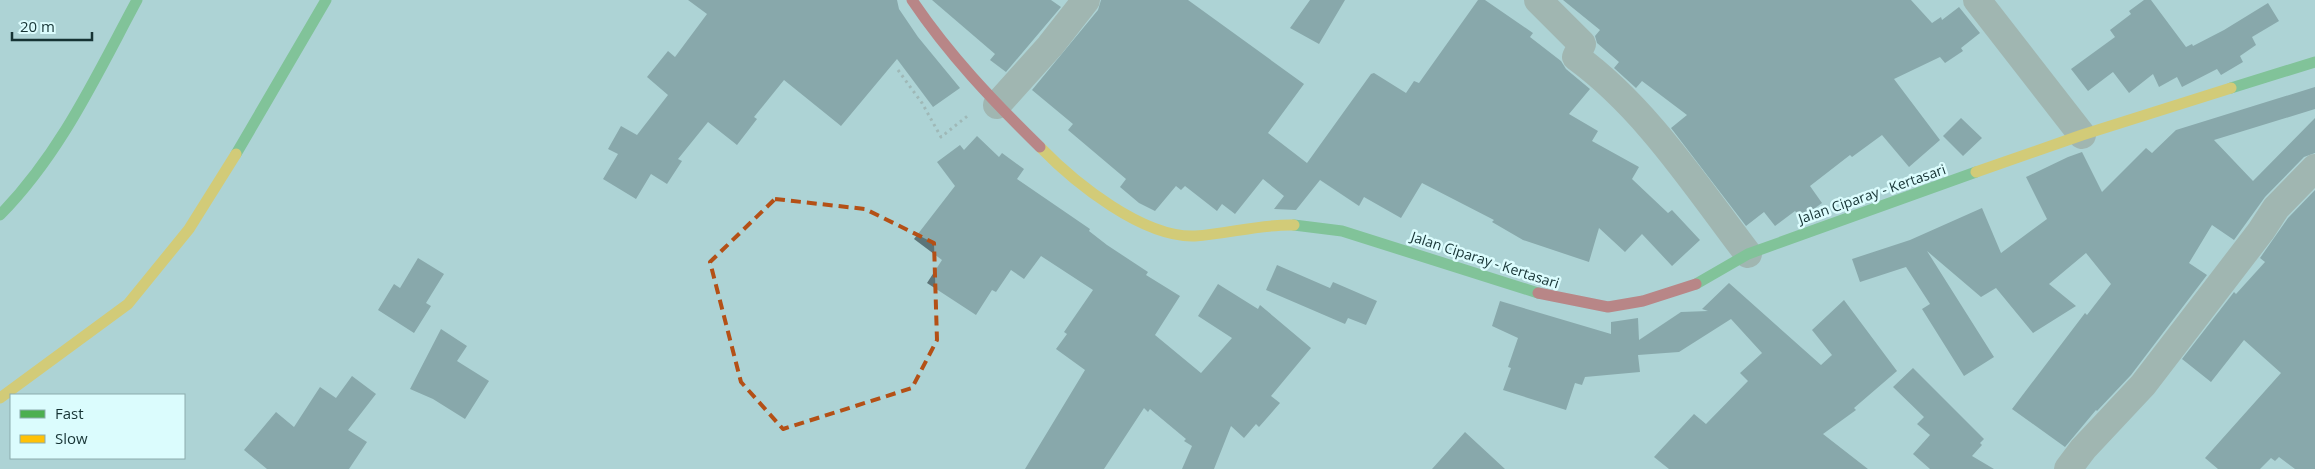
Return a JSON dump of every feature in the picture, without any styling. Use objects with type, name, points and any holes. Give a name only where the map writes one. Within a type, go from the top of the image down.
[{"type":"main road","points":[[0,215],[32,181],[62,139],[137,0]]},
{"type":"main road","points":[[0,398],[128,304],[189,229],[270,99],[326,0]]},
{"type":"main road","name":"Jalan Ciparay - Kertasari","points":[[912,0],[931,28],[996,105],[1059,167],[1106,203],[1157,230],[1194,236],[1267,225],[1292,225],[1342,231],[1523,289],[1564,300],[1608,307],[1643,301],[1692,286],[1748,254],[2082,135],[2315,62]]},
{"type":"street","points":[[996,105],[1050,46],[1086,0]]},
{"type":"street","points":[[1538,0],[1582,44],[1576,57],[1596,72],[1654,131],[1748,254]]},
{"type":"street","points":[[1978,0],[2082,135]]},
{"type":"street","points":[[2068,469],[2083,448],[2142,385],[2261,231],[2270,214],[2315,168]]},
{"type":"path","points":[[898,70],[922,103],[940,137],[965,119]]},
{"type":"highlighted area","points":[[775,199],[865,209],[934,243],[937,340],[912,388],[783,429],[741,382],[710,262]]},
{"type":"building","points":[[688,0],[897,0],[899,9],[918,37],[960,88],[933,107],[897,59],[841,126],[784,80],[754,117],[757,119],[737,145],[708,122],[678,159],[682,161],[667,184],[651,174],[636,199],[603,179],[618,154],[608,149],[621,126],[637,135],[668,95],[647,77],[668,51],[675,57],[707,14]]},
{"type":"building","points":[[932,0],[1051,0],[1061,7],[1006,72],[990,60],[995,54]]},
{"type":"building","points":[[1101,0],[1188,0],[1304,84],[1268,133],[1307,163],[1371,74],[1374,73],[1406,93],[1414,81],[1419,83],[1478,0],[1485,0],[1533,33],[1530,37],[1561,61],[1566,69],[1590,89],[1569,114],[1598,131],[1592,141],[1639,167],[1632,179],[1668,213],[1672,210],[1700,240],[1672,266],[1642,234],[1625,252],[1599,228],[1589,262],[1523,240],[1492,222],[1494,220],[1422,183],[1401,218],[1364,197],[1359,206],[1320,180],[1296,210],[1274,209],[1284,196],[1263,179],[1235,214],[1222,204],[1217,211],[1185,186],[1181,190],[1176,186],[1155,211],[1139,203],[1120,187],[1126,179],[1068,130],[1073,124],[1032,90],[1098,10]]},
{"type":"building","points":[[1310,0],[1345,0],[1319,44],[1290,28]]},
{"type":"building","points":[[1563,0],[1911,0],[1932,23],[1941,17],[1942,20],[1959,7],[1980,33],[1961,48],[1963,51],[1945,63],[1940,57],[1894,79],[1940,140],[1909,167],[1882,135],[1852,157],[1850,155],[1810,186],[1822,203],[1804,216],[1800,217],[1795,211],[1775,226],[1764,212],[1746,226],[1671,128],[1687,115],[1642,81],[1636,88],[1614,68],[1619,62],[1597,43],[1595,36],[1600,30]]},
{"type":"building","points":[[2144,0],[2151,0],[2186,47],[2192,44],[2193,46],[2224,30],[2268,3],[2279,21],[2252,37],[2256,45],[2240,56],[2243,62],[2221,75],[2217,69],[2182,87],[2177,77],[2159,87],[2153,74],[2129,93],[2113,72],[2088,91],[2071,69],[2115,37],[2110,30],[2131,14],[2129,11]]},
{"type":"building","points":[[2315,87],[2315,109],[2214,140],[2253,181],[2315,118],[2315,153],[2304,157],[2265,197],[2234,240],[2212,225],[2189,263],[2207,275],[2131,375],[2096,410],[2065,447],[2012,409],[2085,313],[2087,315],[2111,284],[2086,253],[2049,284],[2076,306],[2033,333],[1996,288],[1981,297],[1927,251],[1994,357],[1964,376],[1922,309],[1930,304],[1906,267],[1860,282],[1852,259],[1910,240],[1982,208],[2001,253],[2047,219],[2026,177],[2068,157],[2082,152],[2102,192],[2146,148],[2152,153],[2176,130]]},
{"type":"building","points":[[1961,118],[1982,138],[1963,156],[1943,136]]},
{"type":"building","points":[[977,136],[999,157],[1002,153],[1024,169],[1017,179],[1090,229],[1089,231],[1107,245],[1148,272],[1146,275],[1180,296],[1155,335],[1201,373],[1232,338],[1198,316],[1218,284],[1258,309],[1260,305],[1311,348],[1271,396],[1280,403],[1259,427],[1256,424],[1244,438],[1231,426],[1214,469],[1182,469],[1192,446],[1184,441],[1186,439],[1150,409],[1148,412],[1144,408],[1104,469],[1025,469],[1085,370],[1056,349],[1067,334],[1064,332],[1093,290],[1041,256],[1024,279],[1011,270],[996,292],[992,290],[976,315],[927,283],[942,260],[914,239],[955,186],[937,162],[960,145],[964,150]]},
{"type":"building","points":[[2315,190],[2315,469],[2295,469],[2279,457],[2275,461],[2271,458],[2260,469],[2218,469],[2205,458],[2281,373],[2244,340],[2211,382],[2182,359],[2234,292],[2236,294],[2265,262],[2260,258],[2288,218]]},
{"type":"building","points":[[418,258],[444,274],[426,303],[431,306],[414,333],[378,310],[394,284],[400,288]]},
{"type":"building","points":[[1277,265],[1330,288],[1333,282],[1377,301],[1366,325],[1348,318],[1345,324],[1266,290]]},
{"type":"building","points":[[1729,283],[1821,365],[1832,355],[1812,330],[1844,300],[1897,371],[1854,408],[1856,410],[1823,434],[1868,469],[1669,469],[1654,457],[1694,414],[1706,424],[1748,381],[1740,373],[1762,353],[1731,319],[1679,352],[1638,355],[1640,372],[1585,377],[1582,385],[1575,383],[1566,410],[1503,390],[1511,368],[1508,367],[1518,338],[1492,326],[1500,301],[1611,334],[1611,322],[1638,318],[1639,340],[1681,312],[1708,311],[1702,309]]},
{"type":"building","points":[[441,329],[467,346],[457,361],[489,381],[465,419],[433,399],[410,389]]},
{"type":"building","points":[[1913,368],[1984,439],[1980,443],[1982,445],[1972,456],[1994,469],[1930,469],[1913,454],[1930,435],[1917,424],[1924,417],[1893,387]]},
{"type":"building","points":[[352,376],[376,394],[348,430],[367,442],[349,469],[267,469],[244,450],[276,412],[294,427],[320,387],[336,398]]},
{"type":"building","points":[[1465,432],[1505,469],[1432,469]]},
{"type":"traffic: fast","points":[[0,215],[22,191],[59,140],[92,85],[137,0]]},
{"type":"traffic: fast","points":[[236,154],[326,0]]},
{"type":"traffic: fast","points":[[2231,88],[2315,62]]},
{"type":"traffic: fast","points":[[1696,284],[1748,254],[1976,172]]},
{"type":"traffic: fast","points":[[1294,225],[1342,231],[1538,293]]},
{"type":"traffic: slow","points":[[1976,172],[2082,135],[2231,88]]},
{"type":"traffic: slow","points":[[1040,147],[1091,192],[1111,206],[1154,228],[1175,234],[1195,236],[1269,226],[1294,225]]},
{"type":"traffic: slow","points":[[0,398],[128,304],[189,229],[236,154]]},
{"type":"traffic: jam","points":[[912,0],[941,40],[972,77],[1040,147]]},
{"type":"traffic: jam","points":[[1538,293],[1608,307],[1643,301],[1696,284]]}]
